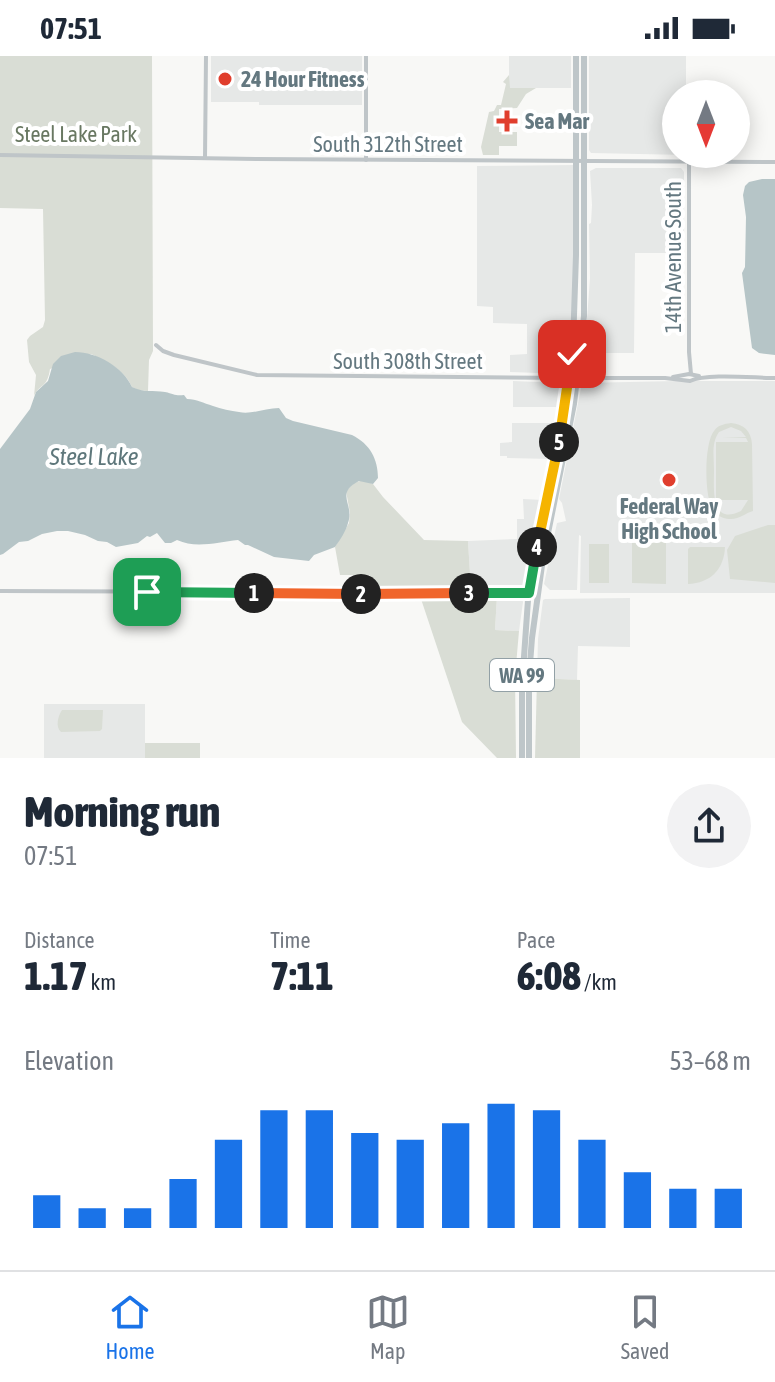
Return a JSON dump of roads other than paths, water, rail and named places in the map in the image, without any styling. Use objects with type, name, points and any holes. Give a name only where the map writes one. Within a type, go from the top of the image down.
[{"type":"main road","name":"WA 99","points":[[522,758],[522,685],[533,593],[569,435],[573,378],[584,316],[576,56]]},
{"type":"main road","name":"WA 99","points":[[580,161],[584,56]]},
{"type":"main road","name":"WA 99","points":[[529,758],[533,593]]},
{"type":"street","points":[[205,158],[206,56]]},
{"type":"street","points":[[366,56],[366,160]]},
{"type":"street","name":"South 312th Street","points":[[0,155],[662,162]]},
{"type":"street","name":"South 312th Street","points":[[750,162],[775,162]]},
{"type":"street","name":"14th Avenue South","points":[[689,168],[689,376]]},
{"type":"street","name":"South 308th Street","points":[[156,345],[174,355],[257,375],[775,378]]},
{"type":"street","points":[[0,591],[533,593]]},
{"type":"water","points":[[775,179],[775,355],[759,353],[752,348],[742,273],[745,267],[746,217],[743,195],[749,182]]},
{"type":"water","name":"Steel Lake","points":[[75,352],[108,362],[136,389],[184,395],[187,399],[244,413],[279,408],[286,418],[293,421],[352,435],[372,453],[378,478],[373,484],[359,481],[348,490],[349,516],[343,535],[335,547],[314,555],[309,561],[274,557],[238,540],[199,544],[177,540],[165,543],[157,533],[138,543],[116,547],[68,531],[42,534],[19,542],[0,555],[0,449],[30,409],[36,392],[48,381],[53,364],[61,356]]},
{"type":"place","name":"24 Hour Fitness","points":[[225,79]]},
{"type":"place","name":"Sea Mar","points":[[507,121]]},
{"type":"place","name":"Federal Way High School","points":[[669,480]]},
{"type":"park label","name":"Steel Lake Park","points":[[76,134]]}]
